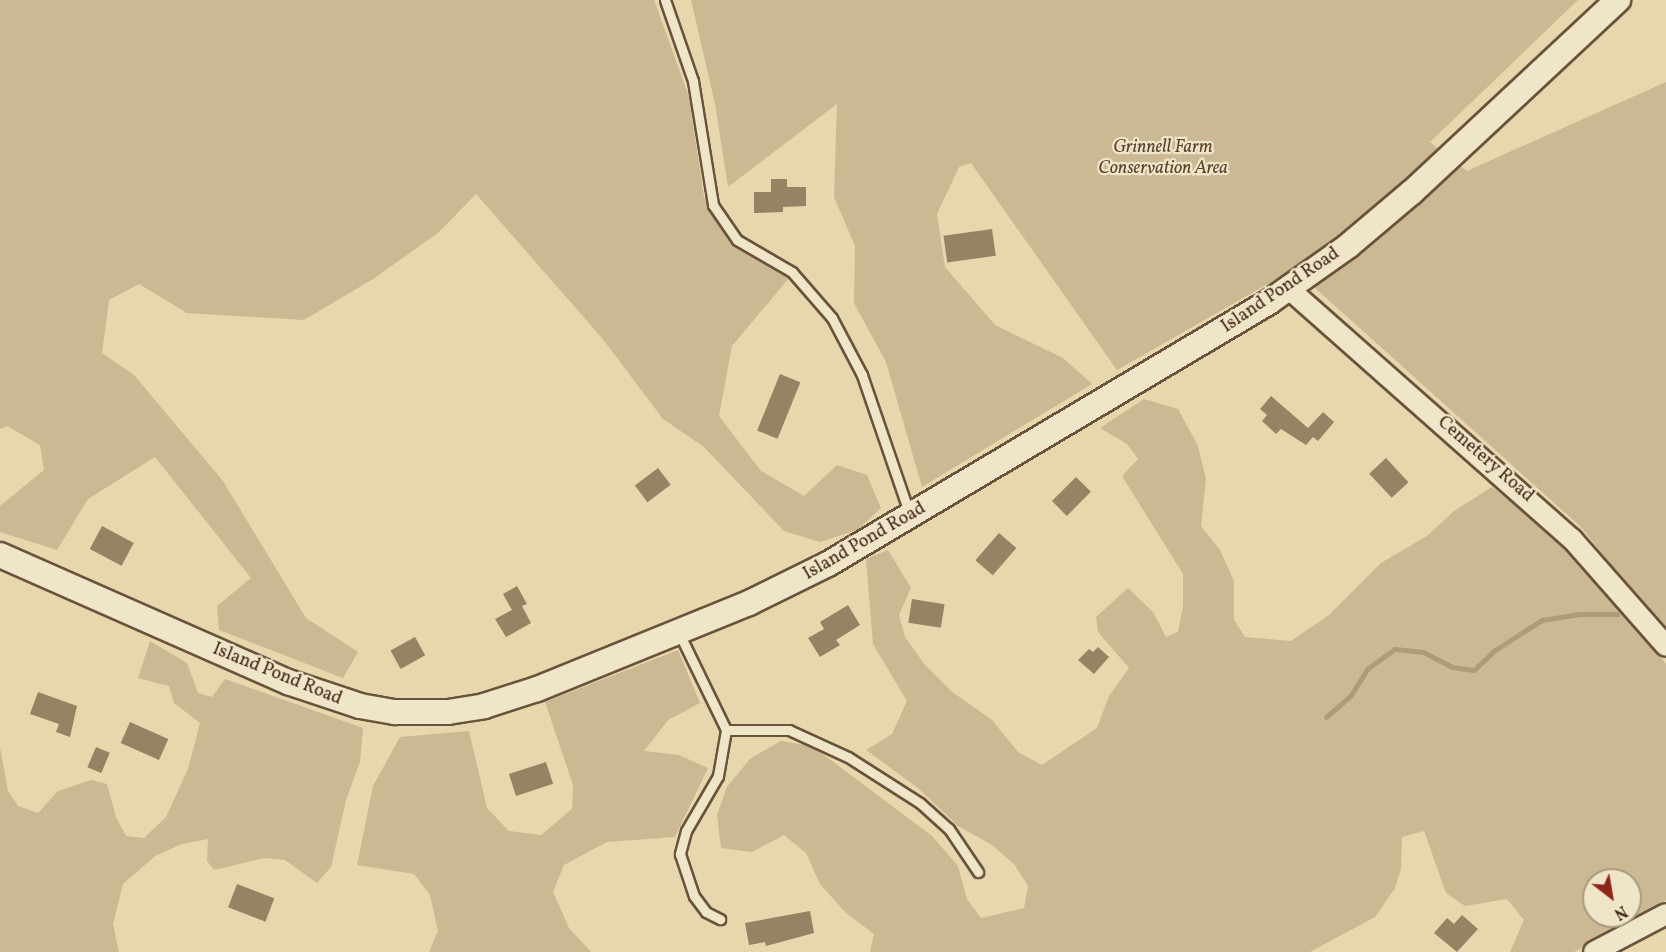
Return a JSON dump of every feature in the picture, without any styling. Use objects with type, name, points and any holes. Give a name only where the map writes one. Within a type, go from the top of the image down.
[{"type":"street","name":"Island Pond Road","points":[[0,555],[300,687],[383,711],[430,713],[484,706],[548,685],[679,633],[788,585],[911,516],[1289,289],[1412,192],[1618,0]]},
{"type":"street","name":"Cemetery Road","points":[[1289,289],[1572,538],[1666,646]]},
{"type":"street","points":[[1594,952],[1666,914]]},
{"type":"lane","points":[[665,0],[693,81],[713,205],[737,240],[792,272],[832,318],[862,375],[911,516]]},
{"type":"lane","points":[[679,633],[726,730],[718,776],[686,831],[680,854],[694,896],[706,912],[720,919]]},
{"type":"lane","points":[[726,730],[789,730],[848,757],[920,803],[949,829],[978,872]]},
{"type":"green space","points":[[0,0],[654,0],[689,97],[704,197],[732,246],[789,278],[732,346],[719,416],[761,471],[804,496],[837,465],[867,475],[881,508],[857,530],[820,542],[784,531],[704,447],[663,419],[602,338],[476,194],[438,233],[373,279],[304,320],[187,313],[139,284],[109,300],[102,353],[134,375],[223,481],[306,618],[358,652],[343,678],[219,630],[217,606],[251,578],[155,457],[88,499],[57,550],[0,532],[0,506],[44,470],[40,445],[7,426],[0,429]]},
{"type":"green space","name":"Grinnell Farm Conservation Area","points":[[691,0],[1578,0],[1430,142],[1467,171],[1666,82],[1666,634],[1581,527],[1294,269],[1117,370],[971,163],[959,167],[937,214],[945,267],[995,325],[1063,358],[1092,384],[922,487],[886,362],[854,303],[855,246],[834,197],[837,104],[728,187],[715,104]]},
{"type":"green space","points":[[1144,399],[1178,409],[1198,446],[1206,479],[1201,526],[1220,550],[1234,581],[1234,620],[1245,637],[1291,641],[1329,615],[1381,563],[1427,536],[1454,511],[1492,487],[1560,540],[1622,605],[1666,664],[1666,900],[1642,914],[1642,868],[1582,868],[1582,928],[1616,928],[1574,952],[1510,952],[1524,920],[1507,899],[1465,906],[1446,893],[1424,831],[1402,837],[1401,869],[1395,888],[1375,917],[1310,952],[870,952],[874,934],[845,912],[820,884],[806,853],[784,835],[752,852],[721,848],[717,815],[727,787],[750,759],[781,741],[812,746],[932,836],[958,866],[967,899],[981,918],[1024,908],[1028,886],[1014,864],[992,845],[958,826],[918,788],[866,750],[892,734],[907,701],[873,644],[866,559],[888,550],[911,588],[899,615],[905,637],[925,665],[951,691],[992,720],[1018,752],[1042,765],[1097,728],[1109,696],[1129,668],[1098,632],[1096,617],[1128,588],[1153,612],[1166,637],[1178,632],[1183,606],[1183,574],[1122,476],[1138,459],[1127,444],[1100,428]]},
{"type":"green space","points":[[150,641],[187,663],[198,693],[212,697],[225,679],[363,728],[360,762],[346,800],[331,867],[317,883],[285,860],[264,858],[214,870],[207,861],[208,839],[182,844],[155,856],[123,884],[113,924],[119,952],[0,952],[0,747],[8,791],[18,806],[38,813],[58,791],[91,780],[107,784],[116,817],[126,836],[144,838],[166,817],[188,769],[200,723],[174,703],[169,686],[138,678]]},
{"type":"green space","points":[[678,650],[700,703],[668,720],[644,751],[679,755],[708,768],[675,837],[607,842],[564,865],[553,892],[569,928],[591,952],[429,952],[438,931],[430,895],[414,874],[357,865],[373,786],[400,737],[469,731],[487,808],[509,831],[541,835],[572,809],[573,785],[545,702]]},
{"type":"building","points":[[771,179],[787,179],[787,187],[806,187],[806,206],[783,207],[783,212],[754,213],[754,192],[771,192]]},
{"type":"building","points":[[992,229],[996,256],[947,263],[943,236]]},
{"type":"building","points":[[780,374],[800,382],[778,439],[757,431]]},
{"type":"building","points":[[1271,396],[1308,428],[1323,412],[1334,422],[1318,441],[1313,437],[1306,445],[1281,429],[1276,434],[1262,421],[1267,415],[1260,409]]},
{"type":"building","points":[[1386,458],[1409,482],[1392,498],[1369,474]]},
{"type":"building","points":[[658,468],[671,485],[647,502],[635,485]]},
{"type":"building","points":[[1076,477],[1091,492],[1067,516],[1052,501]]},
{"type":"building","points":[[102,526],[134,543],[122,566],[90,549]]},
{"type":"building","points":[[999,533],[1016,548],[993,575],[975,560]]},
{"type":"building","points":[[517,586],[527,604],[522,606],[531,623],[506,637],[495,619],[512,610],[503,594]]},
{"type":"building","points":[[912,599],[945,604],[941,628],[908,623]]},
{"type":"building","points":[[848,605],[860,625],[836,640],[840,645],[820,657],[808,638],[824,629],[820,622]]},
{"type":"building","points":[[415,637],[425,655],[401,669],[391,651]]},
{"type":"building","points":[[1098,647],[1109,657],[1094,674],[1078,660],[1089,649],[1093,652]]},
{"type":"building","points":[[38,692],[77,706],[70,737],[56,732],[59,724],[30,714]]},
{"type":"building","points":[[130,722],[168,739],[159,760],[121,743]]},
{"type":"building","points":[[96,747],[110,753],[101,773],[87,767]]},
{"type":"building","points":[[546,762],[553,784],[516,796],[509,774]]},
{"type":"building","points":[[237,884],[274,898],[265,922],[228,907]]},
{"type":"building","points":[[810,911],[814,933],[766,946],[765,942],[749,945],[745,923]]},
{"type":"building","points":[[1462,915],[1478,929],[1457,952],[1434,933],[1447,918],[1454,924]]},
{"type":"waterway","points":[[1326,717],[1351,695],[1367,669],[1395,649],[1423,652],[1452,667],[1474,670],[1495,650],[1542,620],[1580,614],[1617,614]]}]
